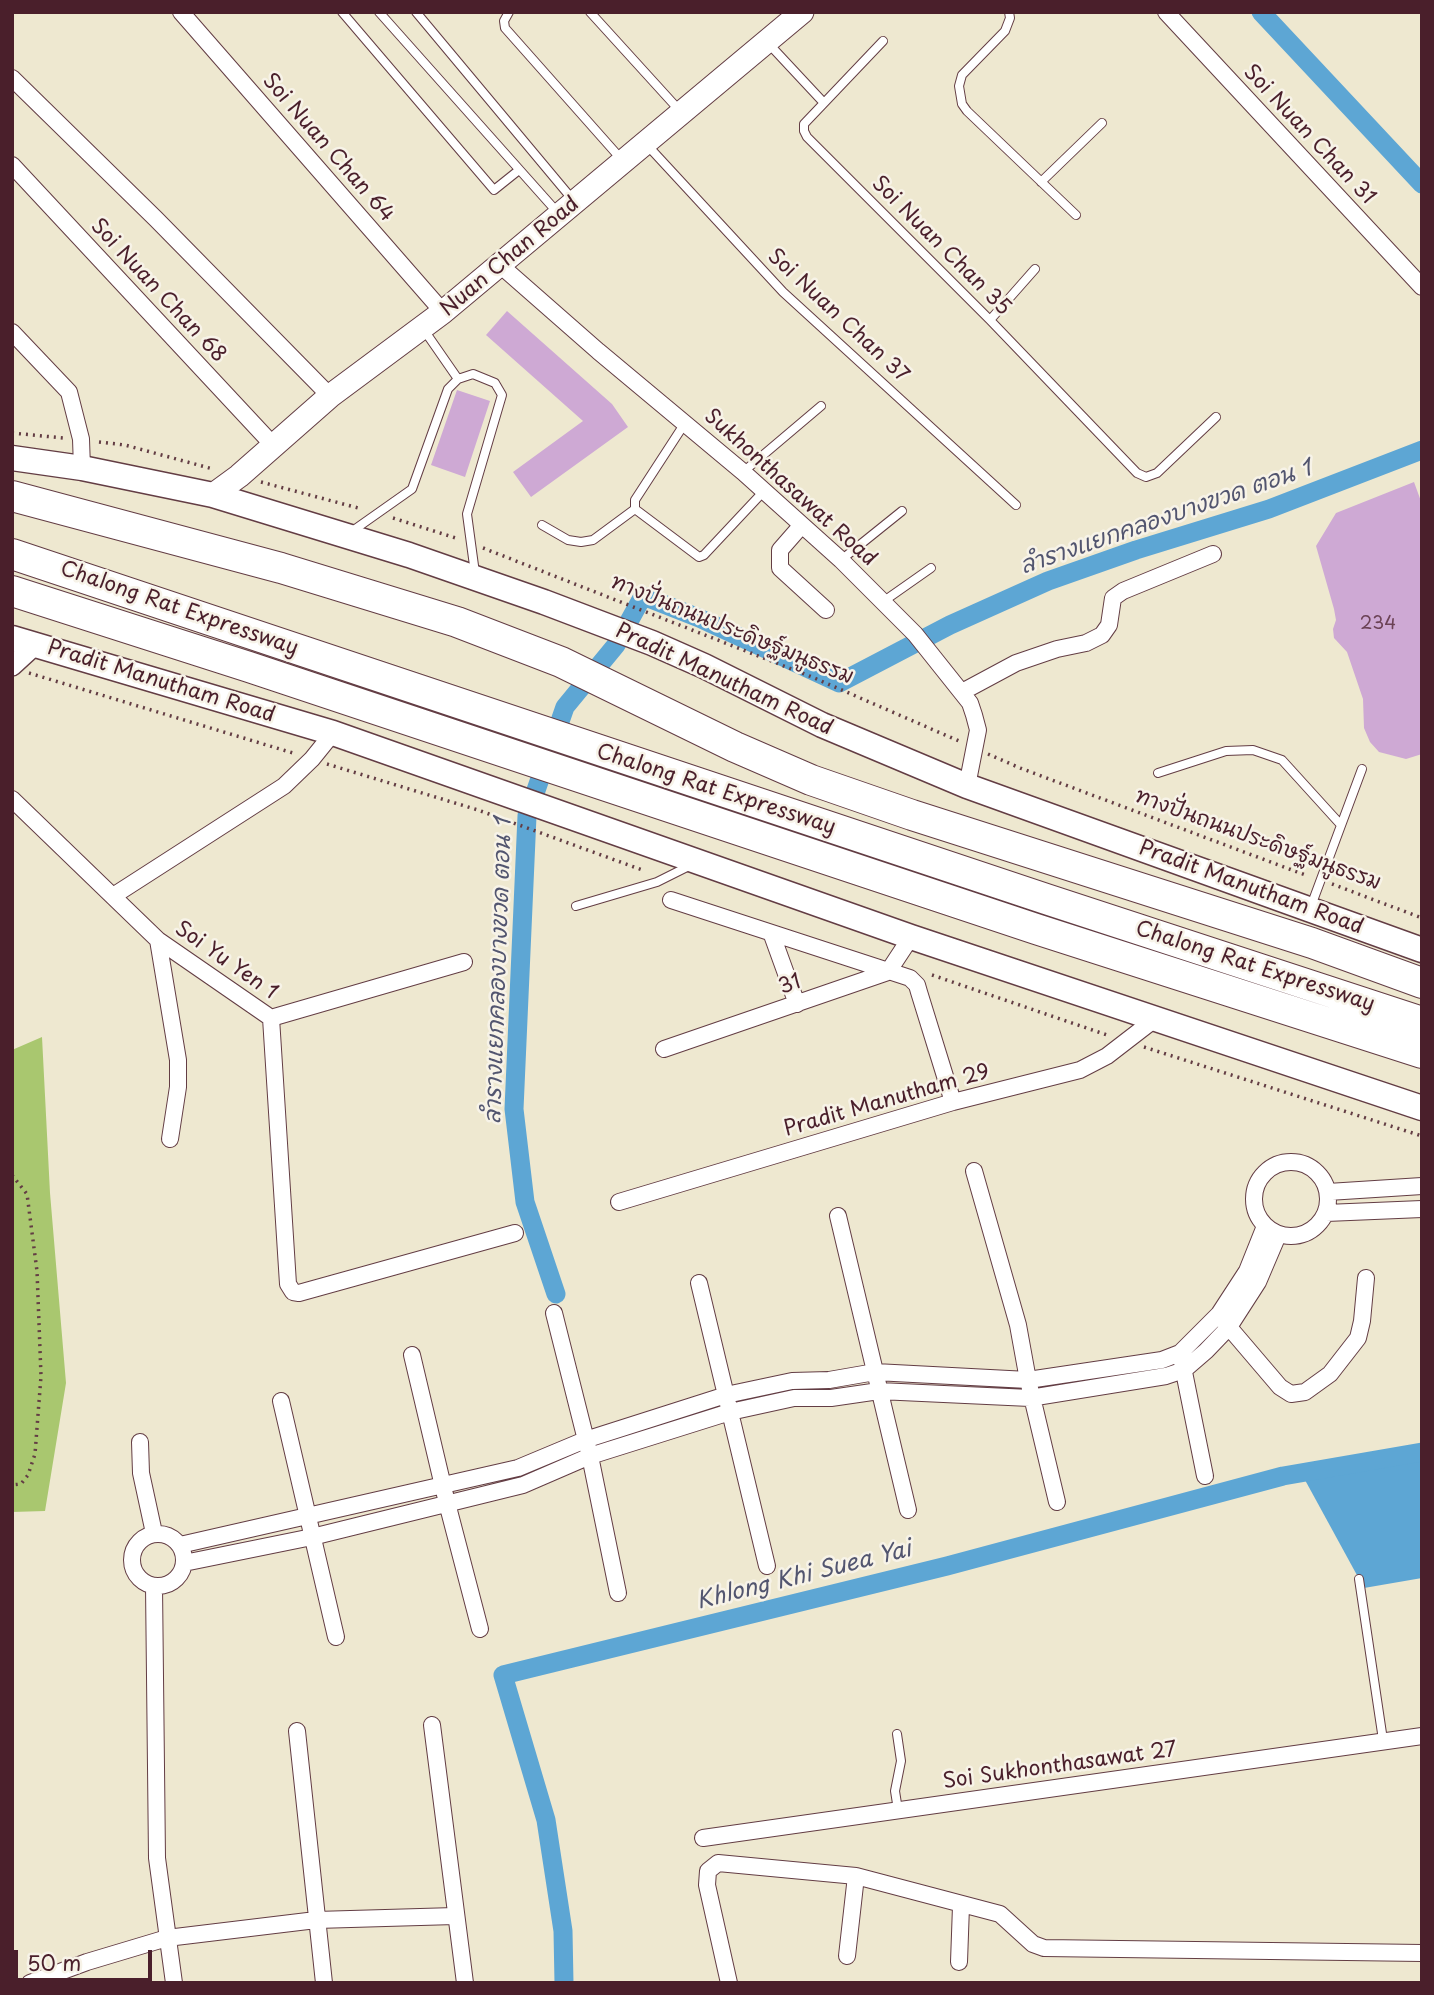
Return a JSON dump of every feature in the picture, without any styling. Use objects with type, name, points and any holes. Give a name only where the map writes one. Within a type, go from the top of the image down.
[{"type":"highway","points":[[12,496],[281,568],[444,618],[589,675],[735,747],[811,780],[1312,943],[1422,983]]},
{"type":"highway","name":"Chalong Rat Expressway","points":[[12,554],[1422,1022]]},
{"type":"highway","name":"Chalong Rat Expressway","points":[[14,592],[249,667],[1036,929],[1422,1053]]},
{"type":"main road","name":"Nuan Chan Road","points":[[213,495],[239,476],[330,396],[443,312],[802,12]]},
{"type":"main road","name":"Pradit Manutham Road","points":[[12,458],[82,468],[213,495],[476,578],[622,631],[704,666],[822,725],[967,786],[1422,950]]},
{"type":"main road","name":"Pradit Manutham Road","points":[[24,641],[333,733],[514,811],[696,862],[1422,1108]]},
{"type":"street","name":"Soi Nuan Chan 64","points":[[181,12],[443,312]]},
{"type":"street","name":"Soi Nuan Chan 31","points":[[1166,12],[1422,287]]},
{"type":"street","points":[[12,78],[156,219],[330,396]]},
{"type":"street","name":"Soi Nuan Chan 68","points":[[12,165],[273,445]]},
{"type":"street","name":"Sukhonthasawat Road","points":[[500,265],[743,472],[841,560],[915,634],[970,703],[978,730],[967,786]]},
{"type":"street","points":[[12,332],[69,392],[81,439],[82,468]]},
{"type":"street","points":[[801,526],[780,550],[780,568],[826,610]]},
{"type":"street","points":[[962,692],[1016,663],[1057,649],[1086,643],[1102,635],[1110,625],[1113,598],[1123,591],[1213,554]]},
{"type":"street","points":[[19,669],[24,641]]},
{"type":"street","points":[[113,895],[284,786],[312,759],[333,733]]},
{"type":"street","name":"Soi Yu Yen 1","points":[[12,800],[159,940],[271,1018],[464,962]]},
{"type":"street","points":[[671,900],[772,935],[892,967],[910,978],[917,985],[953,1102]]},
{"type":"street","points":[[772,935],[797,1004]]},
{"type":"street","points":[[892,967],[911,937]]},
{"type":"street","points":[[159,940],[178,1060],[178,1087],[170,1139]]},
{"type":"street","name":"31","points":[[664,1049],[797,1004],[892,967]]},
{"type":"street","points":[[271,1018],[288,1284],[293,1292],[299,1293],[515,1233]]},
{"type":"street","name":"Pradit Manutham 29","points":[[619,1202],[953,1102],[1080,1070],[1107,1056],[1154,1019]]},
{"type":"street","points":[[1290,1161],[1307,1165],[1321,1176],[1328,1192],[1326,1213],[1314,1229],[1295,1237],[1271,1231],[1255,1212],[1253,1194],[1259,1177],[1273,1165],[1290,1161]]},
{"type":"street","points":[[974,1171],[1018,1325],[1057,1502]]},
{"type":"street","points":[[1328,1192],[1422,1186]]},
{"type":"street","points":[[1326,1213],[1422,1209]]},
{"type":"street","points":[[838,1216],[908,1510]]},
{"type":"street","points":[[184,1563],[312,1536],[523,1485],[590,1456],[730,1412],[794,1398],[831,1398],[879,1391],[1032,1397],[1147,1380],[1184,1370],[1206,1351],[1271,1231]]},
{"type":"street","points":[[1224,1320],[1280,1387],[1291,1394],[1306,1392],[1330,1374],[1358,1338],[1366,1278]]},
{"type":"street","points":[[699,1283],[767,1566]]},
{"type":"street","points":[[554,1313],[590,1456],[618,1592]]},
{"type":"street","points":[[180,1545],[518,1468],[585,1440],[726,1395],[792,1381],[829,1380],[875,1372],[1028,1380],[1144,1363],[1180,1353],[1224,1320]]},
{"type":"street","points":[[1180,1353],[1205,1476]]},
{"type":"street","points":[[412,1355],[480,1629]]},
{"type":"street","points":[[281,1401],[336,1637]]},
{"type":"street","points":[[140,1442],[142,1474],[154,1533]]},
{"type":"street","points":[[154,1533],[168,1536],[180,1545],[183,1553],[184,1563],[179,1576],[161,1586],[142,1581],[134,1572],[131,1560],[134,1548],[142,1538],[154,1533]]},
{"type":"street","points":[[154,1586],[157,1858],[174,1983]]},
{"type":"street","points":[[432,1725],[465,1983]]},
{"type":"street","points":[[297,1731],[324,1983]]},
{"type":"street","name":"Soi Sukhonthasawat 27","points":[[704,1838],[1422,1736]]},
{"type":"street","points":[[729,1983],[707,1885],[708,1871],[718,1863],[856,1877],[1000,1914],[1033,1944],[1044,1948],[1422,1953]]},
{"type":"street","points":[[847,1956],[856,1877]]},
{"type":"street","points":[[959,1962],[961,1906]]},
{"type":"street","points":[[30,1983],[87,1962],[167,1938],[316,1920],[455,1916]]},
{"type":"lane","points":[[342,12],[494,190],[519,170]]},
{"type":"lane","points":[[379,12],[519,170],[567,209]]},
{"type":"lane","points":[[416,12],[567,209]]},
{"type":"lane","points":[[509,12],[504,21],[505,28],[624,162]]},
{"type":"lane","points":[[590,12],[682,113]]},
{"type":"lane","points":[[1009,12],[1010,18],[1005,31],[962,75],[959,86],[962,104],[1076,215]]},
{"type":"lane","points":[[766,41],[824,103],[883,41]]},
{"type":"lane","name":"Soi Nuan Chan 35","points":[[824,103],[804,124],[807,137],[1138,473],[1146,477],[1157,473],[1216,418]]},
{"type":"lane","points":[[1041,182],[1102,123]]},
{"type":"lane","name":"Soi Nuan Chan 37","points":[[645,144],[783,292],[1016,505]]},
{"type":"lane","points":[[990,320],[1035,269]]},
{"type":"lane","points":[[422,328],[458,379]]},
{"type":"lane","points":[[345,535],[412,489],[448,389],[458,379],[473,374],[495,383],[502,395],[467,514],[476,578]]},
{"type":"lane","points":[[743,472],[821,406]]},
{"type":"lane","points":[[635,509],[635,500],[685,423]]},
{"type":"lane","points":[[635,509],[699,557],[704,555],[764,491]]},
{"type":"lane","points":[[542,525],[568,540],[582,542],[593,540],[635,509]]},
{"type":"lane","points":[[841,560],[902,511]]},
{"type":"lane","points":[[884,601],[931,568]]},
{"type":"lane","points":[[1158,773],[1226,751],[1253,750],[1282,760],[1341,825]]},
{"type":"lane","points":[[1310,908],[1362,769]]},
{"type":"lane","points":[[576,906],[666,878],[696,862]]},
{"type":"lane","points":[[1359,1579],[1383,1740]]},
{"type":"lane","points":[[897,1734],[901,1761],[895,1791],[898,1810]]},
{"type":"path","name":"ทางปั่นถนนประดิษฐ์มนูธรรม","points":[[12,433],[125,445],[377,513],[471,543],[812,677],[1020,768],[1422,918]]},
{"type":"path","points":[[19,669],[312,759],[514,811],[538,819],[666,878]]},
{"type":"path","points":[[892,967],[1422,1136]]},
{"type":"path","points":[[12,1175],[27,1194],[37,1271],[41,1376],[35,1454],[28,1475],[21,1484],[12,1485]]},
{"type":"green space","points":[[42,1037],[50,1193],[66,1383],[45,1511],[12,1512],[12,1050]]},
{"type":"water","points":[[1422,1455],[1422,1578],[1364,1588],[1305,1480]]},
{"type":"building","points":[[507,311],[612,404],[628,427],[531,497],[513,472],[583,421],[486,335]]},
{"type":"building","points":[[457,390],[490,401],[465,477],[431,465]]},
{"type":"building","points":[[1414,482],[1422,504],[1422,754],[1406,759],[1379,752],[1370,742],[1364,728],[1363,699],[1347,652],[1334,638],[1334,609],[1316,546],[1336,513]]},
{"type":"waterway","name":"ลำรางแยกคลองบางขวด ตอน 1","points":[[1261,12],[1422,184]]},
{"type":"waterway","name":"ลำรางแยกคลองบางขวด ตอน 1","points":[[556,1294],[525,1202],[514,1109],[527,816],[565,707],[616,645],[643,596],[699,618],[839,683],[950,625],[1048,581],[1136,550],[1269,509],[1422,450]]},
{"type":"waterway","name":"Khlong Khi Suea Yai","points":[[564,1983],[563,1931],[546,1820],[503,1675],[947,1566],[1283,1476],[1422,1452]]}]
